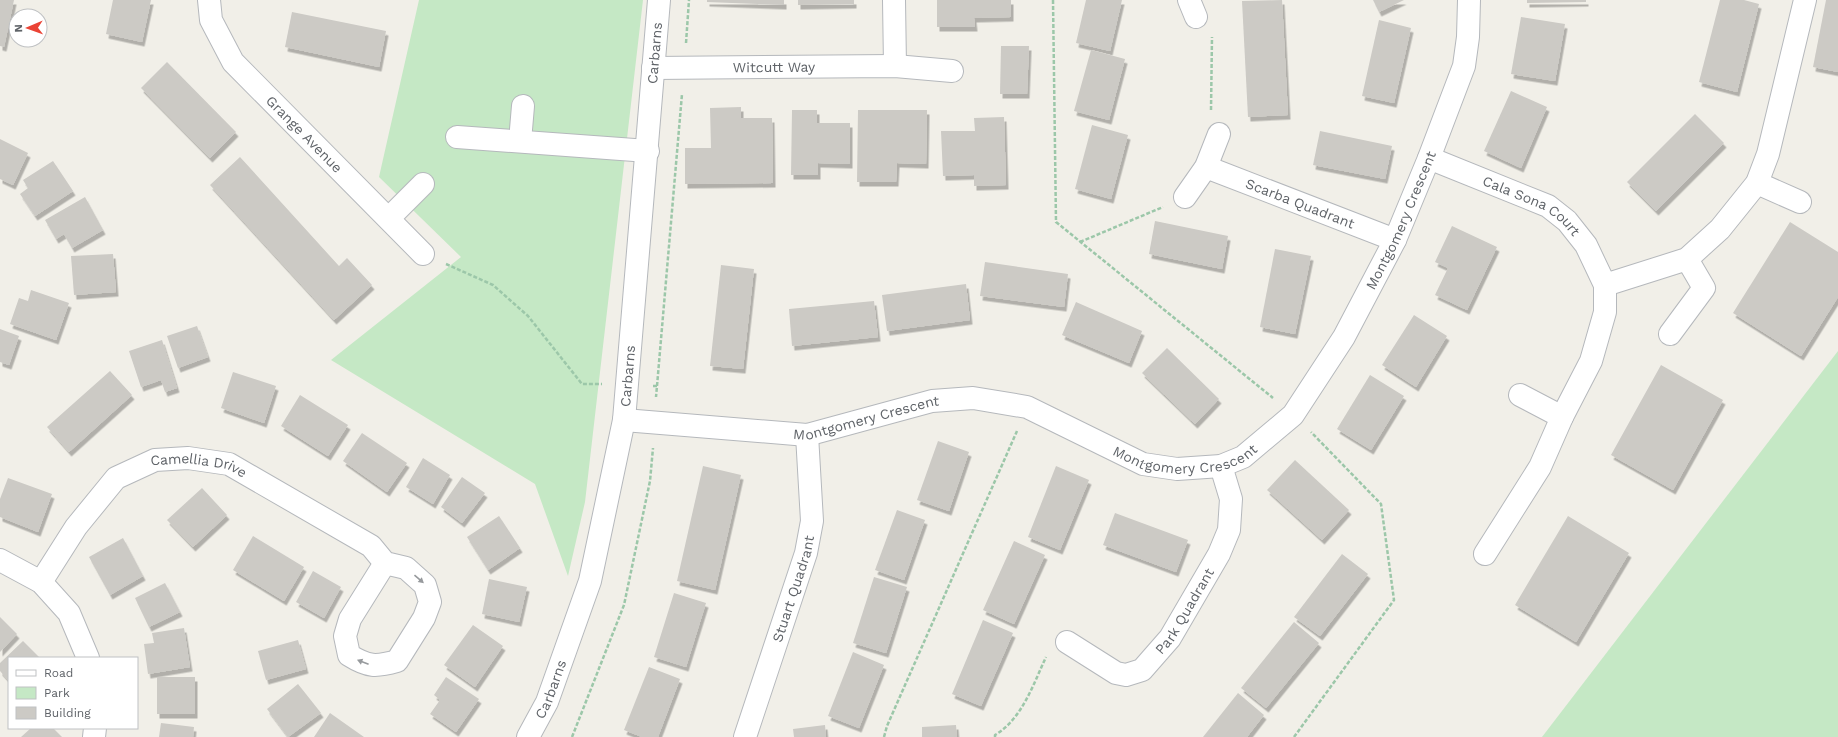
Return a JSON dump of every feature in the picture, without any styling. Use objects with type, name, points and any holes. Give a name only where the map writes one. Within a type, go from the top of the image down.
[{"type":"street","name":"Grange Avenue","points":[[208,0],[211,20],[233,62],[423,254]]},
{"type":"street","name":"Carbarns","points":[[528,737],[548,702],[590,581],[624,420],[648,150],[659,0]]},
{"type":"street","points":[[894,0],[895,66]]},
{"type":"street","name":"Montgomery Crescent","points":[[624,420],[807,435],[932,401],[973,398],[1027,407],[1143,464],[1177,469],[1221,466],[1243,457],[1293,414],[1344,337],[1395,240],[1429,158],[1464,66],[1468,37],[1469,0]]},
{"type":"street","points":[[1605,285],[1687,260],[1720,229],[1757,183],[1768,154],[1805,0]]},
{"type":"street","name":"Witcutt Way","points":[[653,68],[895,66],[952,71]]},
{"type":"street","points":[[520,141],[523,106]]},
{"type":"street","points":[[1185,197],[1206,167],[1220,134]]},
{"type":"street","points":[[456,137],[648,150]]},
{"type":"street","name":"Cala Sona Court","points":[[1429,158],[1548,206],[1567,221],[1586,246],[1605,285],[1605,312],[1591,361],[1562,417],[1540,466],[1485,554]]},
{"type":"street","name":"Scarba Quadrant","points":[[1206,167],[1395,240]]},
{"type":"street","points":[[1757,183],[1800,202]]},
{"type":"street","points":[[389,218],[423,184]]},
{"type":"street","points":[[1670,334],[1704,288],[1687,260]]},
{"type":"street","points":[[1520,395],[1562,417]]},
{"type":"street","name":"Stuart Quadrant","points":[[745,737],[806,553],[812,521],[807,435]]},
{"type":"street","name":"Camellia Drive","points":[[41,582],[76,527],[116,478],[155,460],[188,458],[229,464],[371,546],[385,563]]},
{"type":"street","name":"Park Quadrant","points":[[1067,642],[1116,673],[1126,675],[1142,670],[1170,638],[1220,554],[1229,530],[1231,499],[1221,466]]},
{"type":"street","points":[[0,560],[41,582],[69,613],[88,657]]},
{"type":"street","points":[[385,563],[406,568],[425,585],[430,602],[424,618],[397,661],[383,665],[364,664],[349,655],[345,636],[350,619],[385,563]]},
{"type":"path","points":[[657,386],[689,0]]},
{"type":"path","points":[[1053,0],[1056,222],[1293,414],[1382,504],[1394,600],[1294,737]]},
{"type":"path","points":[[1192,9],[1211,24],[1211,119],[1220,134]]},
{"type":"path","points":[[1080,242],[1185,197]]},
{"type":"path","points":[[884,737],[887,726],[1027,407]]},
{"type":"path","points":[[995,737],[995,735],[1005,730],[1019,712],[1054,640],[1067,642]]},
{"type":"green space","points":[[419,0],[643,0],[585,502],[568,576],[535,484],[331,360],[461,257],[379,177]]},
{"type":"green space","points":[[1838,351],[1838,737],[1542,737]]},
{"type":"building","points":[[0,0],[14,0],[12,8],[8,8],[8,28],[4,47],[0,46]]},
{"type":"building","points":[[113,0],[151,0],[142,42],[106,34]]},
{"type":"building","points":[[707,0],[784,0],[784,5],[707,2]]},
{"type":"building","points":[[798,0],[854,0],[854,4],[798,5]]},
{"type":"building","points":[[937,0],[1011,0],[1011,17],[974,18],[975,27],[937,27]]},
{"type":"building","points":[[1086,0],[1122,0],[1110,51],[1076,43]]},
{"type":"building","points":[[1282,0],[1288,115],[1248,117],[1242,1]]},
{"type":"building","points":[[1373,0],[1404,0],[1379,12]]},
{"type":"building","points":[[1527,0],[1586,0],[1586,2],[1527,3]]},
{"type":"building","points":[[1720,0],[1744,0],[1759,4],[1737,92],[1699,82]]},
{"type":"building","points":[[1826,0],[1838,0],[1838,72],[1813,67]]},
{"type":"building","points":[[292,12],[386,31],[379,67],[285,47]]},
{"type":"building","points":[[1521,17],[1565,24],[1555,81],[1511,74]]},
{"type":"building","points":[[1379,20],[1411,28],[1394,103],[1362,96]]},
{"type":"building","points":[[1001,46],[1029,46],[1027,94],[1000,94]]},
{"type":"building","points":[[1091,50],[1125,59],[1109,120],[1074,111]]},
{"type":"building","points":[[167,62],[236,132],[210,158],[141,88]]},
{"type":"building","points":[[1511,91],[1547,107],[1521,168],[1484,151]]},
{"type":"building","points":[[741,107],[741,118],[772,118],[773,183],[685,184],[685,148],[711,148],[710,108]]},
{"type":"building","points":[[792,110],[817,110],[817,123],[850,123],[850,164],[818,163],[818,175],[791,175]]},
{"type":"building","points":[[858,110],[927,110],[926,164],[897,163],[896,182],[857,182]]},
{"type":"building","points":[[1695,114],[1724,143],[1656,211],[1627,182]]},
{"type":"building","points":[[1004,117],[1006,185],[974,186],[974,175],[943,176],[941,131],[975,131],[974,118]]},
{"type":"building","points":[[1092,125],[1128,135],[1111,199],[1075,189]]},
{"type":"building","points":[[1320,131],[1392,146],[1385,179],[1313,165]]},
{"type":"building","points":[[0,139],[28,153],[13,185],[0,179]]},
{"type":"building","points":[[240,157],[339,266],[347,258],[372,285],[334,320],[210,185]]},
{"type":"building","points":[[53,161],[73,191],[35,216],[20,194],[28,188],[23,180]]},
{"type":"building","points":[[85,197],[103,230],[72,248],[64,234],[56,239],[45,220]]},
{"type":"building","points":[[1155,221],[1228,236],[1222,269],[1149,254]]},
{"type":"building","points":[[1790,222],[1838,252],[1838,297],[1801,356],[1733,313]]},
{"type":"building","points":[[1452,226],[1497,247],[1467,310],[1435,295],[1448,268],[1435,262]]},
{"type":"building","points":[[1275,249],[1311,256],[1295,334],[1260,327]]},
{"type":"building","points":[[113,254],[116,292],[74,295],[71,256]]},
{"type":"building","points":[[985,262],[1068,274],[1064,307],[980,296]]},
{"type":"building","points":[[721,265],[754,269],[743,369],[710,366]]},
{"type":"building","points":[[966,284],[970,320],[887,331],[882,295]]},
{"type":"building","points":[[31,290],[69,303],[56,340],[10,324],[19,298],[28,301]]},
{"type":"building","points":[[874,301],[878,337],[792,346],[789,309]]},
{"type":"building","points":[[1076,302],[1142,331],[1129,363],[1062,335]]},
{"type":"building","points":[[1414,315],[1447,336],[1416,387],[1382,365]]},
{"type":"building","points":[[197,326],[208,357],[178,368],[167,336]]},
{"type":"building","points":[[0,329],[19,336],[9,365],[0,362]]},
{"type":"building","points":[[162,340],[177,388],[165,392],[161,380],[141,387],[129,351]]},
{"type":"building","points":[[1167,348],[1219,399],[1195,424],[1142,373]]},
{"type":"building","points":[[1661,365],[1723,400],[1673,490],[1611,455]]},
{"type":"building","points":[[110,371],[132,395],[69,452],[47,427]]},
{"type":"building","points":[[233,372],[276,386],[264,423],[221,408]]},
{"type":"building","points":[[1370,375],[1404,396],[1371,450],[1337,429]]},
{"type":"building","points":[[300,395],[348,425],[328,456],[281,426]]},
{"type":"building","points":[[362,433],[407,463],[387,492],[343,461]]},
{"type":"building","points":[[938,441],[969,452],[949,511],[917,500]]},
{"type":"building","points":[[423,458],[450,475],[433,504],[406,487]]},
{"type":"building","points":[[1295,460],[1349,510],[1322,540],[1267,490]]},
{"type":"building","points":[[703,466],[741,475],[715,590],[677,581]]},
{"type":"building","points":[[1056,466],[1089,480],[1060,550],[1028,537]]},
{"type":"building","points":[[462,477],[485,493],[462,523],[441,507]]},
{"type":"building","points":[[8,478],[52,494],[38,532],[0,517],[0,499]]},
{"type":"building","points":[[202,488],[227,515],[193,547],[167,520]]},
{"type":"building","points":[[897,510],[925,520],[904,580],[875,570]]},
{"type":"building","points":[[1115,513],[1188,540],[1176,572],[1103,545]]},
{"type":"building","points":[[499,516],[520,548],[488,570],[467,537]]},
{"type":"building","points":[[1568,516],[1629,553],[1576,642],[1515,605]]},
{"type":"building","points":[[253,536],[304,567],[284,601],[233,570]]},
{"type":"building","points":[[123,538],[143,576],[110,595],[89,557]]},
{"type":"building","points":[[1014,541],[1045,555],[1014,624],[983,610]]},
{"type":"building","points":[[1342,554],[1368,574],[1320,636],[1294,617]]},
{"type":"building","points":[[313,571],[341,587],[324,618],[296,602]]},
{"type":"building","points":[[874,577],[907,587],[886,653],[853,643]]},
{"type":"building","points":[[489,579],[527,587],[519,622],[482,614]]},
{"type":"building","points":[[165,583],[180,612],[149,627],[135,598]]},
{"type":"building","points":[[674,593],[706,603],[686,667],[654,657]]},
{"type":"building","points":[[0,617],[17,634],[0,652]]},
{"type":"building","points":[[983,620],[1013,633],[981,706],[952,694]]},
{"type":"building","points":[[1294,622],[1319,643],[1266,708],[1241,688]]},
{"type":"building","points":[[473,625],[503,646],[475,687],[444,665]]},
{"type":"building","points":[[184,628],[190,667],[148,674],[144,644],[154,643],[152,633]]},
{"type":"building","points":[[298,640],[306,669],[266,680],[258,651]]},
{"type":"building","points":[[23,641],[39,657],[8,657],[8,680],[0,671],[0,663]]},
{"type":"building","points":[[853,652],[884,665],[859,728],[828,716]]},
{"type":"building","points":[[649,667],[680,679],[658,737],[642,737],[624,730]]},
{"type":"building","points":[[157,677],[195,677],[195,714],[157,714]]},
{"type":"building","points":[[446,677],[479,699],[456,732],[430,714],[440,700],[434,695]]},
{"type":"building","points":[[298,684],[321,713],[288,737],[267,709]]},
{"type":"building","points":[[1238,693],[1264,715],[1247,737],[1203,737]]},
{"type":"building","points":[[330,713],[364,737],[314,737]]},
{"type":"building","points":[[161,723],[194,727],[193,737],[159,737]]},
{"type":"building","points":[[825,725],[826,737],[794,737],[793,729]]},
{"type":"building","points":[[956,725],[957,737],[922,737],[922,727]]},
{"type":"building","points":[[30,729],[54,729],[62,737],[21,737]]}]
